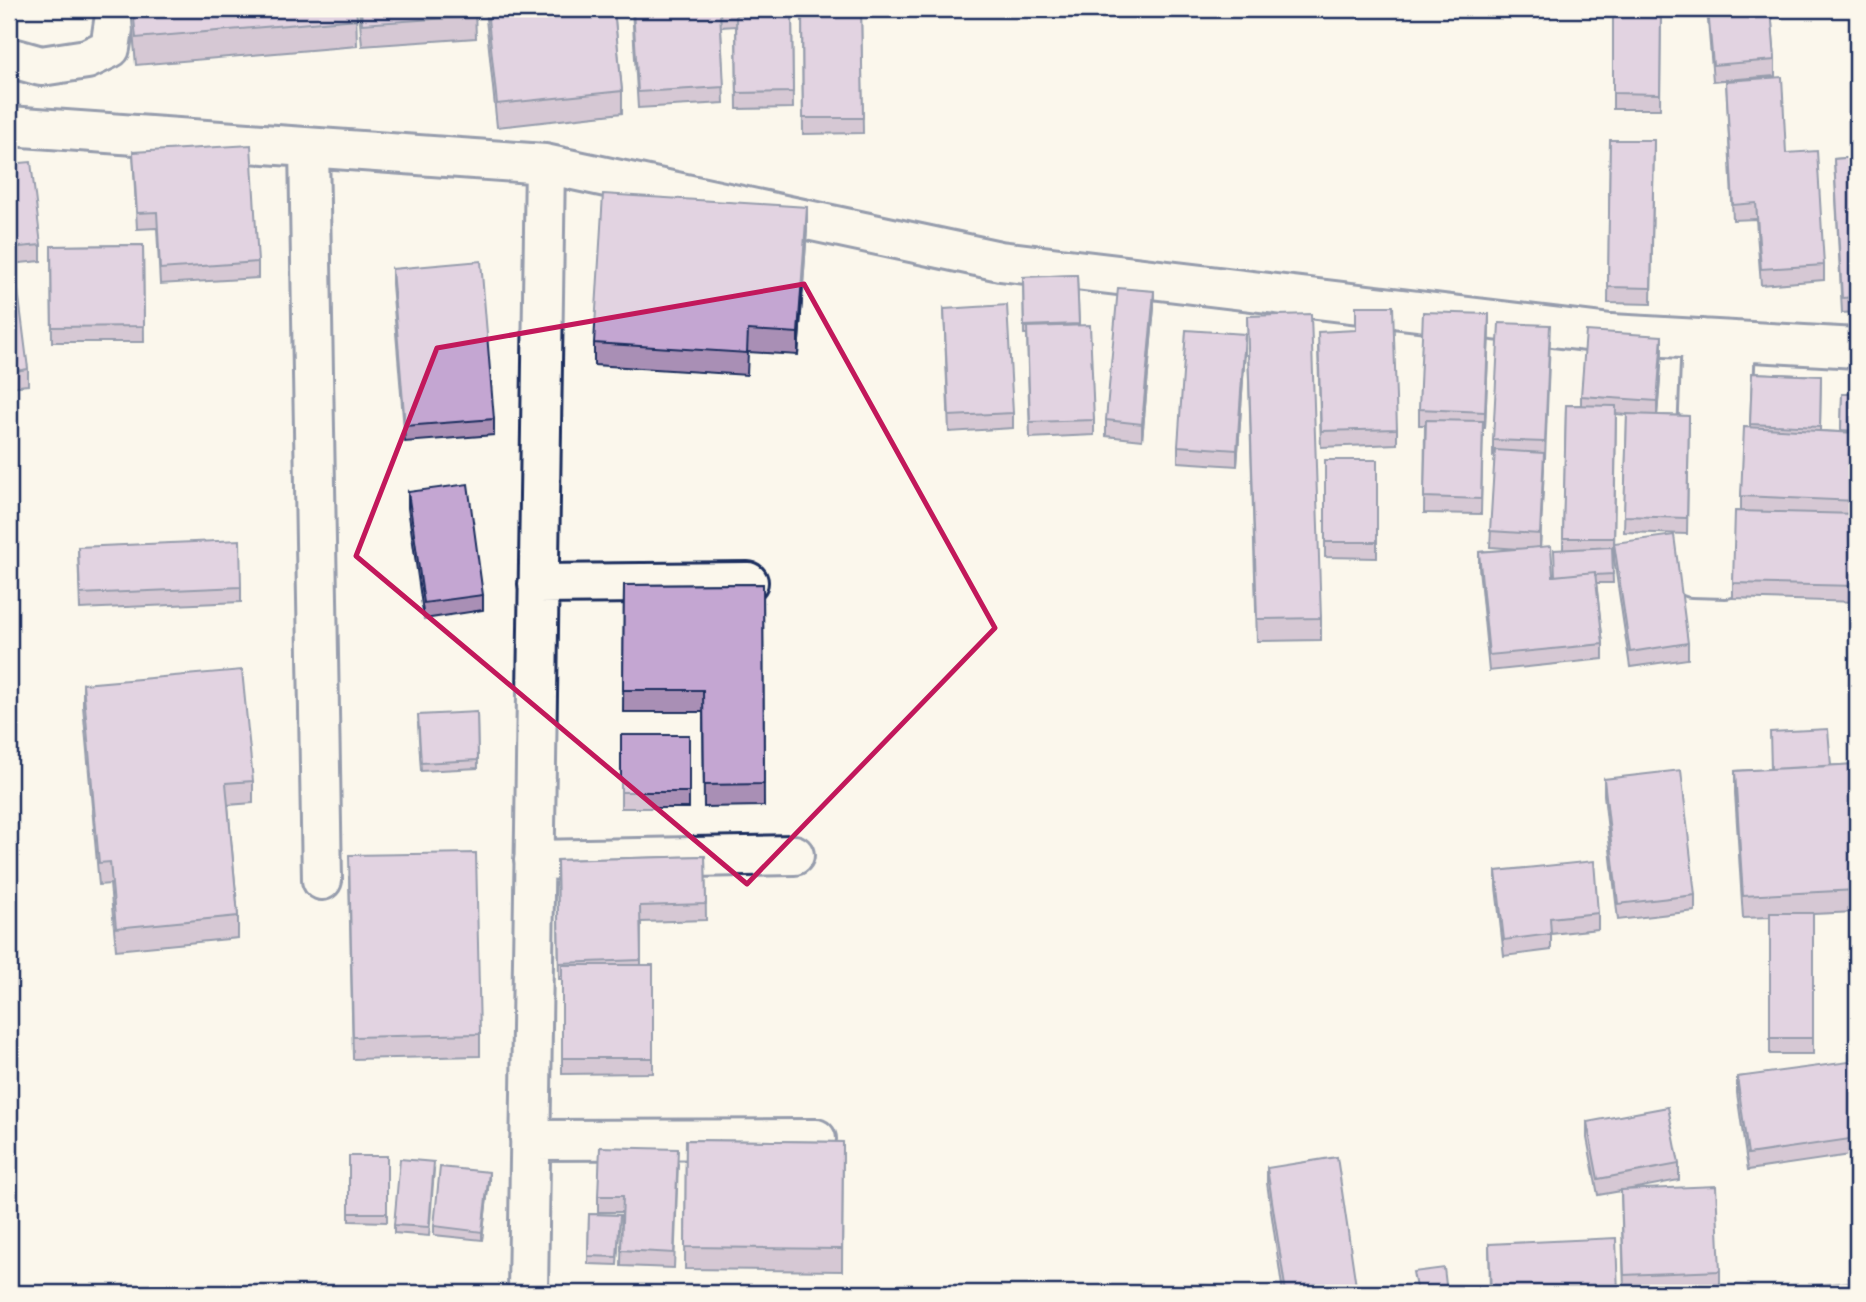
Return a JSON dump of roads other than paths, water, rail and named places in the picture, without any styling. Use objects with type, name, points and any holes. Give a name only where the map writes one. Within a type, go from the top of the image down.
[{"type":"street","points":[[9,57],[41,66],[87,60],[110,48],[116,9]]},
{"type":"street","points":[[9,126],[545,164],[1000,261],[1611,334],[1857,348]]},
{"type":"street","points":[[309,148],[322,880]]},
{"type":"street","points":[[528,1293],[545,164]]},
{"type":"street","points":[[1718,340],[1726,578],[1692,577],[1718,340]]},
{"type":"street","points":[[538,584],[748,582]]},
{"type":"street","points":[[534,860],[794,855]]},
{"type":"street","points":[[530,1140],[816,1139]]}]
